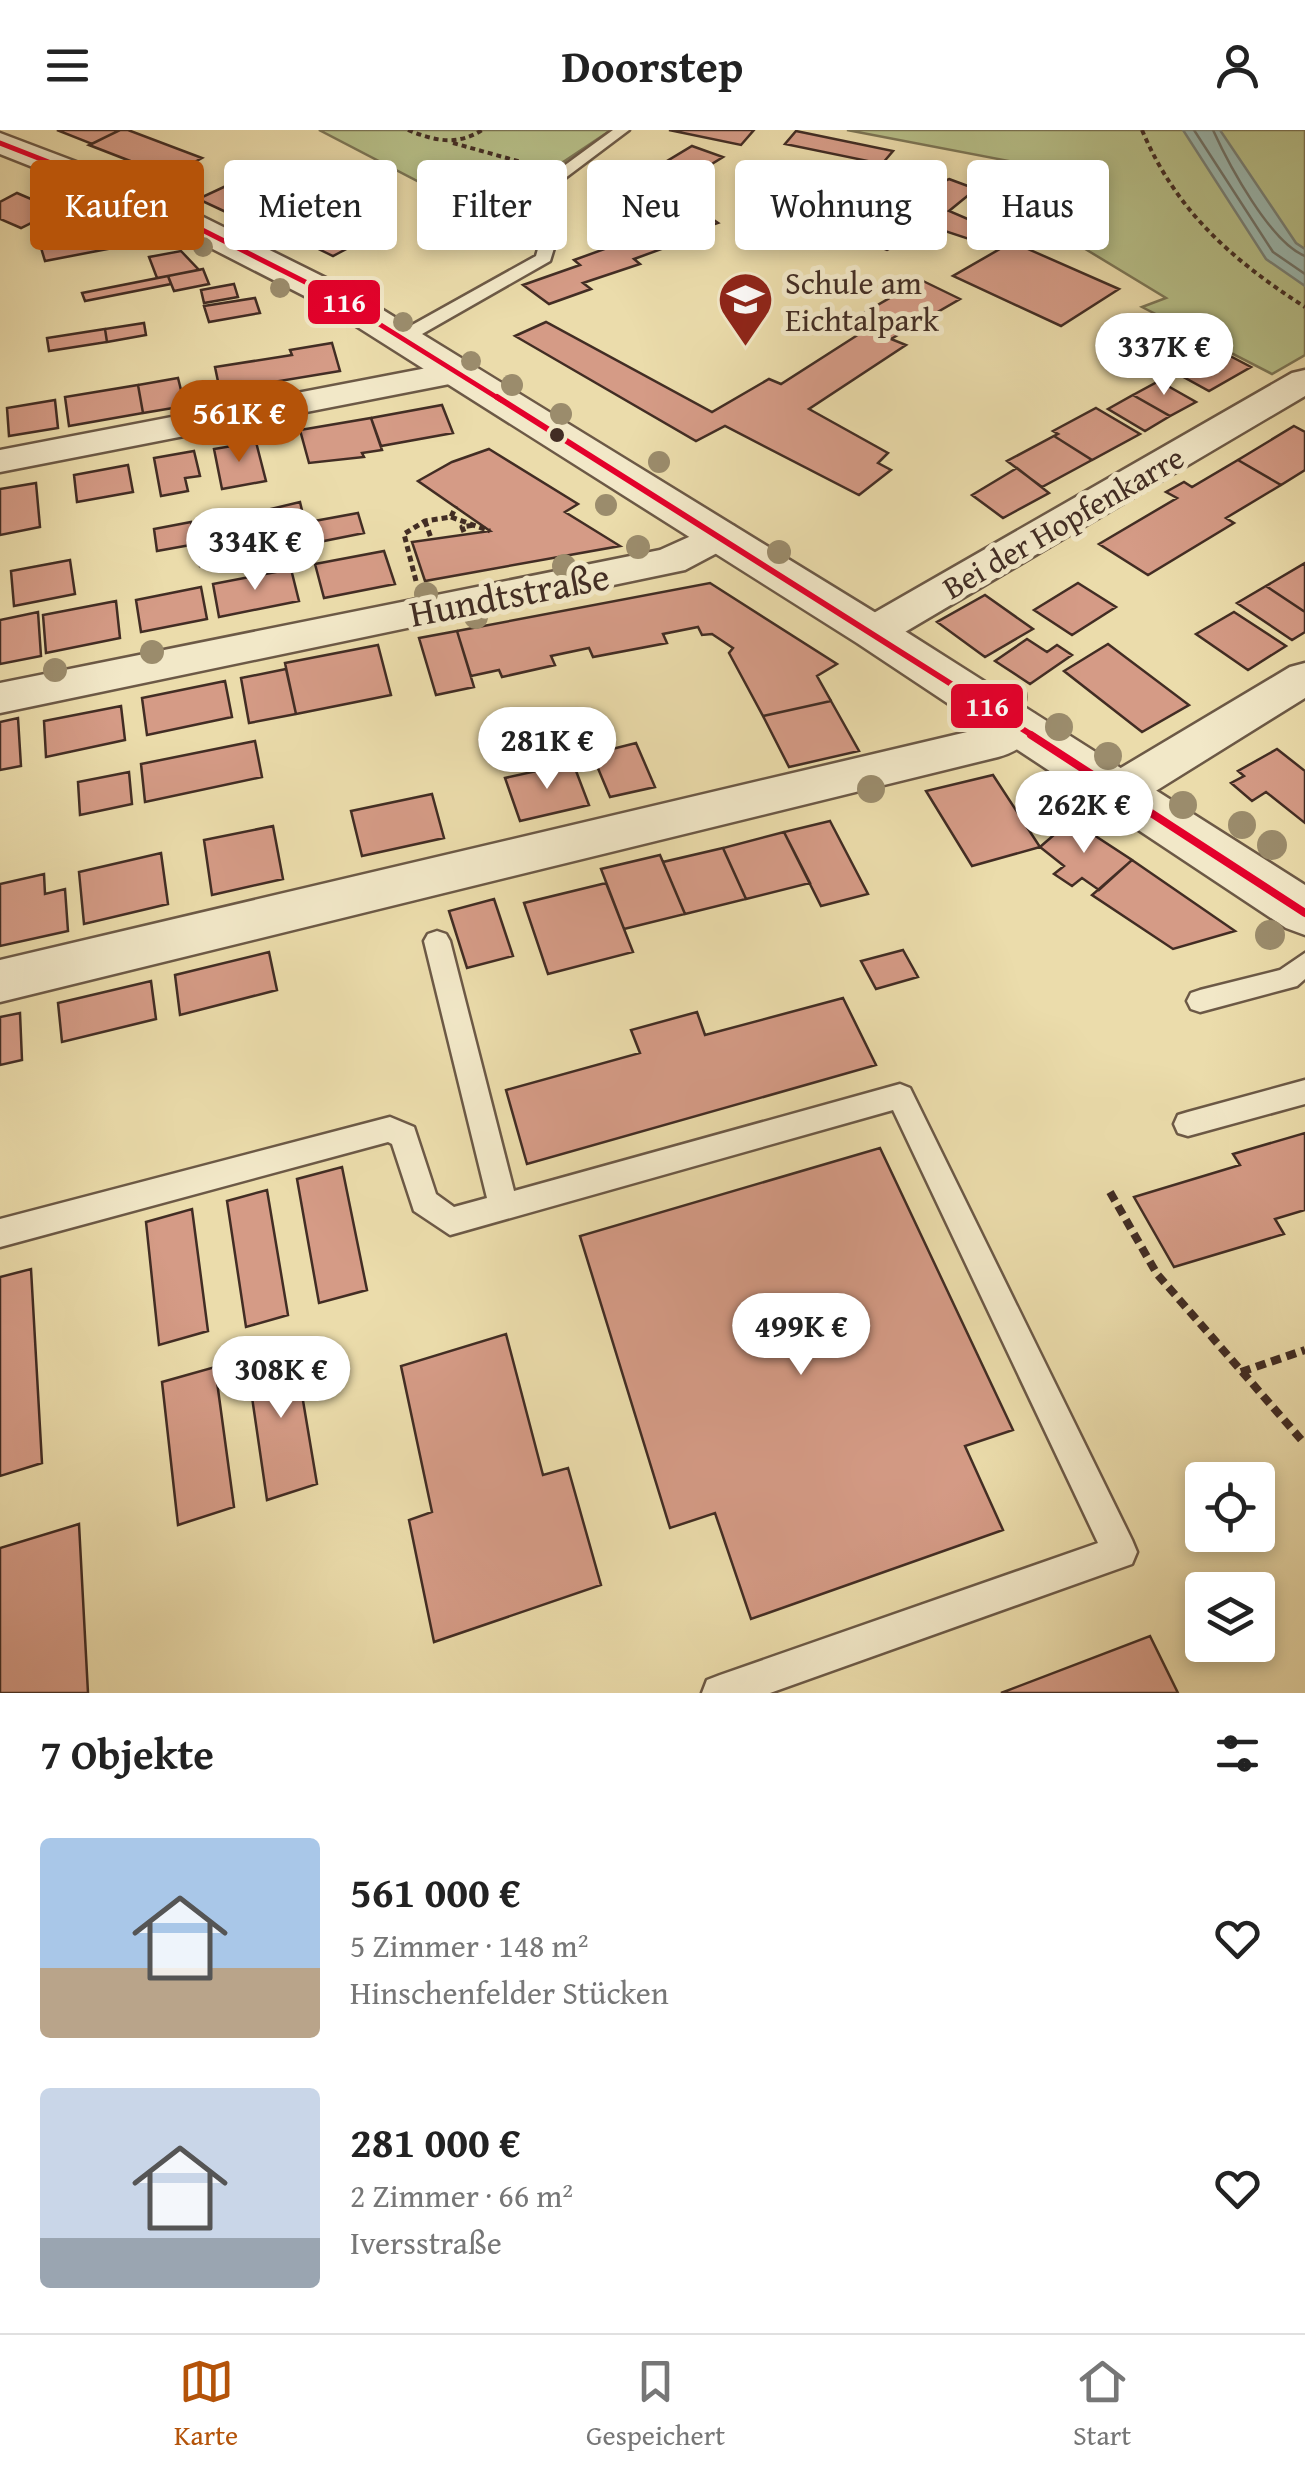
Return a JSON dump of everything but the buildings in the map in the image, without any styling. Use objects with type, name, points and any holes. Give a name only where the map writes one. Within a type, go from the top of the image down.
[{"type":"street","points":[[0,143],[132,195],[339,299],[873,632],[1305,914]]},
{"type":"street","points":[[0,461],[458,374]]},
{"type":"street","name":"Bei der Hopfenkarre","points":[[873,632],[1297,394]]},
{"type":"street","name":"Hundtstraße","points":[[0,698],[671,561],[720,536]]},
{"type":"street","points":[[1120,790],[1305,678]]},
{"type":"street","points":[[0,982],[998,742],[1019,725]]},
{"type":"lane","points":[[567,168],[622,130]]},
{"type":"lane","points":[[402,338],[544,258],[546,250]]},
{"type":"lane","points":[[437,941],[504,1207]]},
{"type":"lane","points":[[1200,1001],[1288,979],[1305,963]]},
{"type":"lane","points":[[1188,1124],[1305,1092]]},
{"type":"lane","points":[[0,1233],[390,1129],[404,1136],[424,1202],[450,1222],[900,1096],[1120,1552],[720,1693]]},
{"type":"path","points":[[408,130],[435,142],[453,143],[514,160]]},
{"type":"path","points":[[453,143],[482,130]]},
{"type":"path","points":[[1142,130],[1169,185],[1220,249],[1305,307]]},
{"type":"path","points":[[452,517],[456,506]]},
{"type":"path","points":[[426,611],[404,534],[426,521],[452,517],[490,531]]},
{"type":"path","points":[[426,521],[431,538]]},
{"type":"path","points":[[464,532],[462,527],[475,524]]},
{"type":"path","points":[[1110,1192],[1157,1274],[1305,1444]]},
{"type":"path","points":[[1241,1372],[1305,1350]]},
{"type":"green space","points":[[319,130],[611,130],[566,160],[417,160],[417,181],[397,170],[397,160],[377,160]]},
{"type":"green space","points":[[847,130],[1305,130],[1305,355],[1272,374],[1142,307],[1166,298],[1087,250],[1109,250],[1109,160],[1004,160]]},
{"type":"water","points":[[1183,130],[1220,130],[1296,243],[1305,249],[1305,286],[1266,259]]},
{"type":"transit line","name":"116","points":[[0,143],[133,195],[339,299],[873,632],[1305,913]]},
{"type":"place","name":"Schule am Eichtalpark","points":[[746,349]]}]
